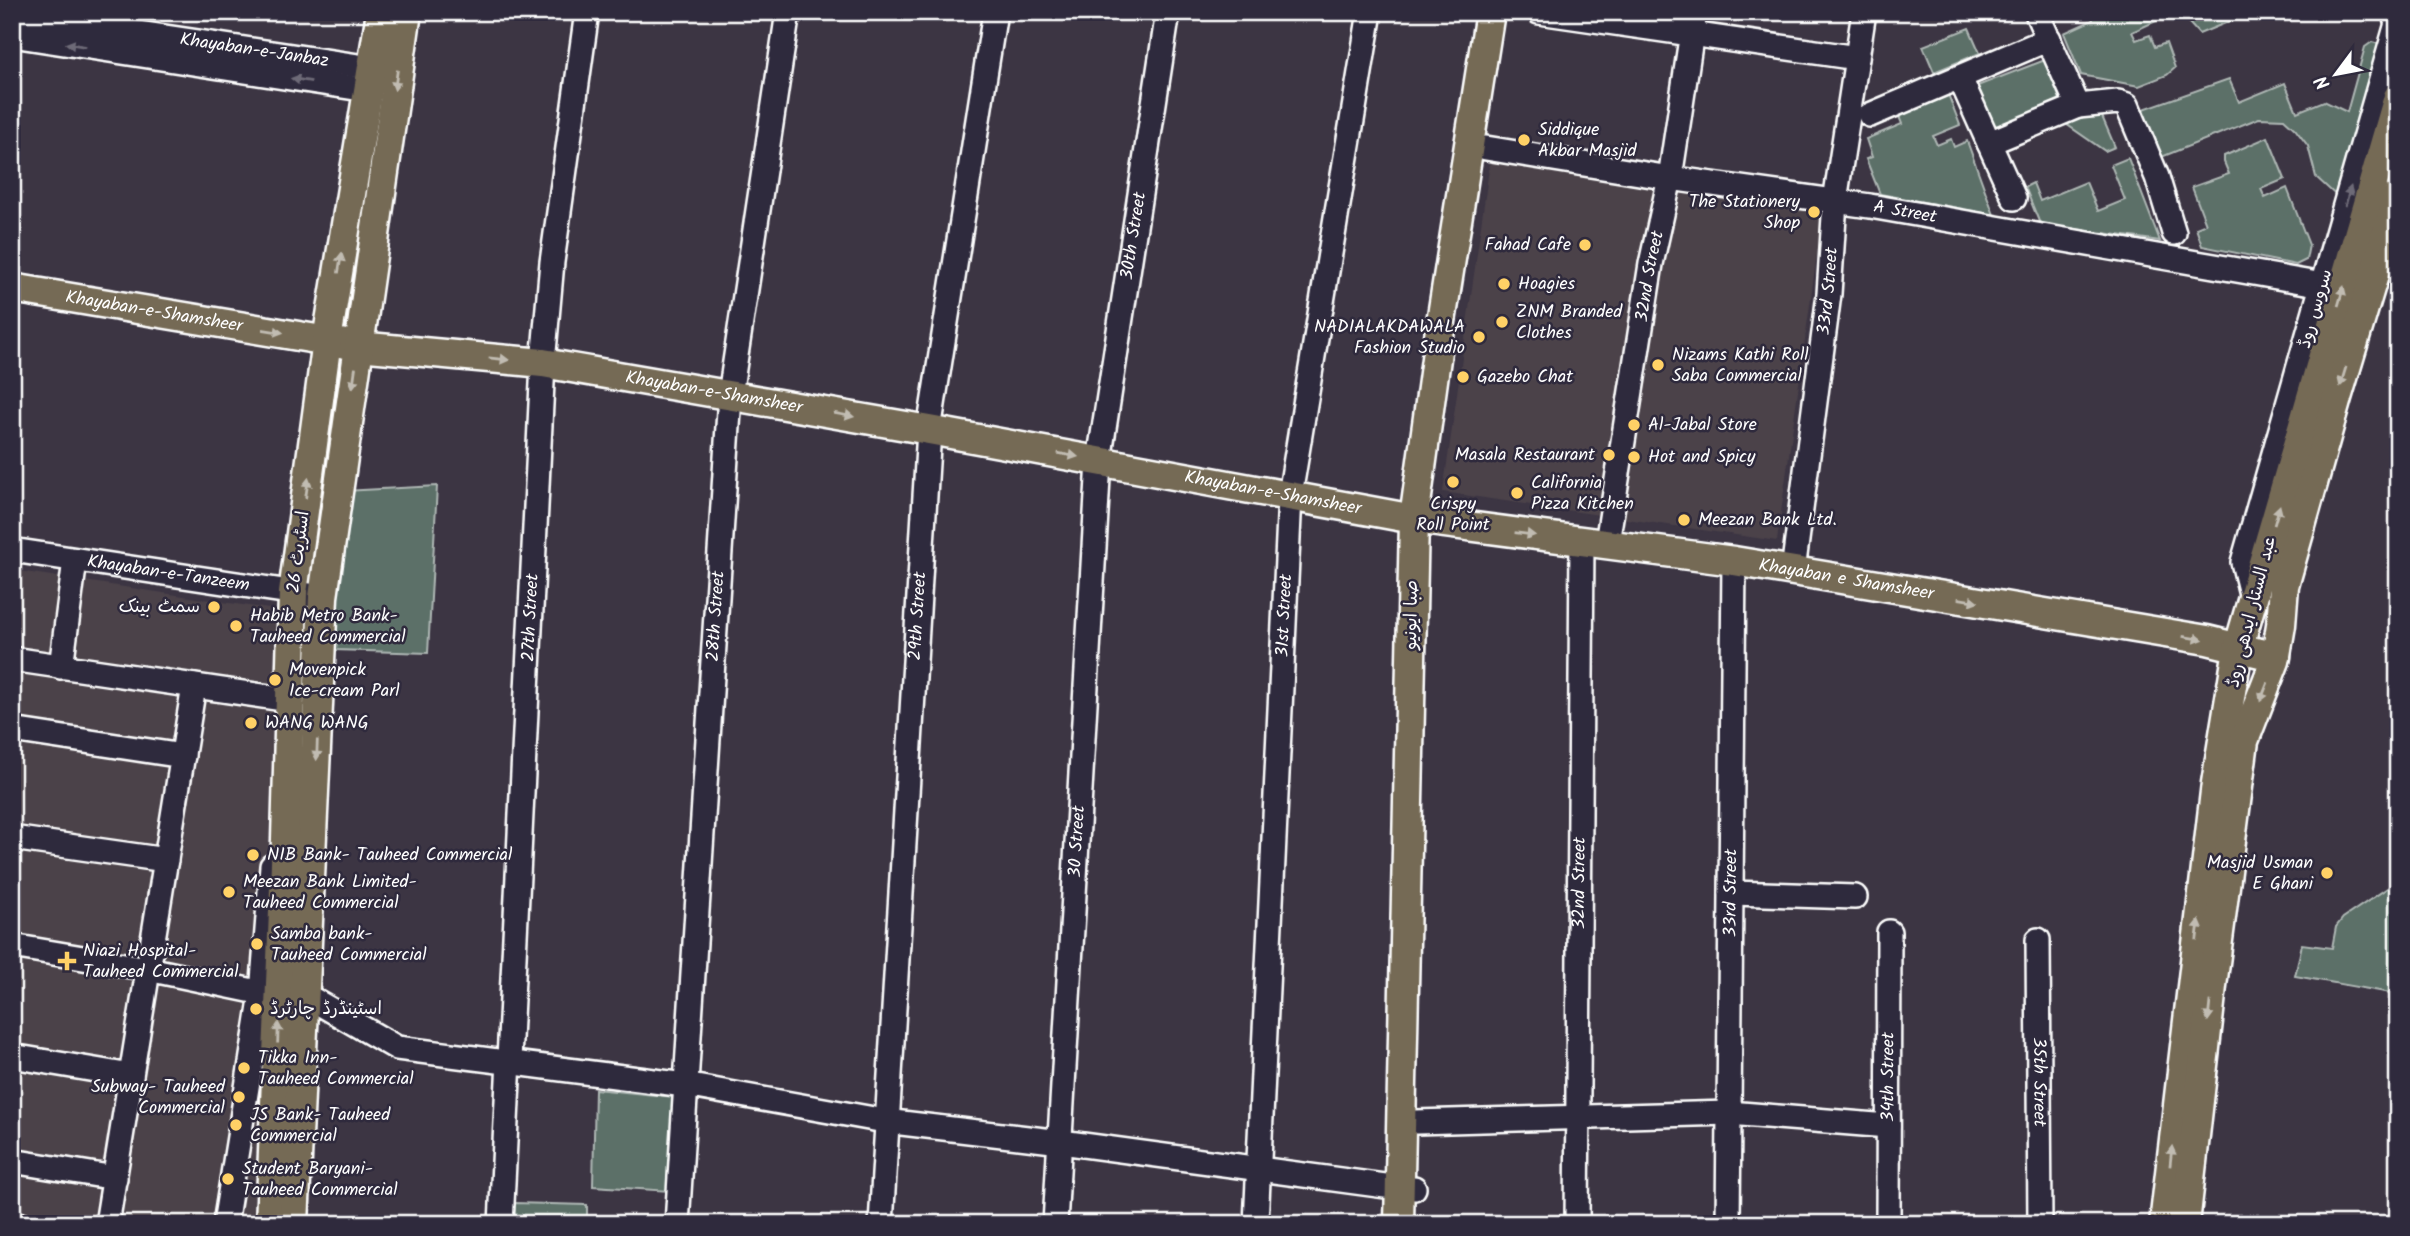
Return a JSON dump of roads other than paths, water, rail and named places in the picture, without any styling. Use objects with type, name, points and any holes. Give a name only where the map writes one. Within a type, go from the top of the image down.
[{"type":"main road","name":"اسٹریٹ 26","points":[[270,1224],[282,995],[287,700],[293,593],[327,340],[381,12]]},
{"type":"main road","name":"اسٹریٹ 26","points":[[294,1224],[282,995],[323,597],[407,12]]},
{"type":"main road","name":"صبا ایونیو","points":[[1414,1224],[1407,1188],[1424,521],[1441,323],[1490,12]]},
{"type":"main road","name":"صبا ایونیو","points":[[1399,1224],[1416,1122],[1424,521],[1507,12]]},
{"type":"main road","name":"عبد الستار ایدھی روڈ","points":[[2164,1224],[2216,783],[2238,649],[2398,97]]},
{"type":"main road","name":"عبد الستار ایدھی روڈ","points":[[2185,1224],[2243,747],[2276,657],[2284,586],[2398,195]]},
{"type":"main road","name":"Khayaban-e-Shamsheer","points":[[12,288],[358,345],[543,363],[929,430],[1424,521]]},
{"type":"main road","name":"Khayaban e Shamsheer","points":[[1424,521],[1734,561],[2207,640],[2276,657]]},
{"type":"main road","points":[[2252,598],[2282,607]]},
{"type":"street","name":"27th Street","points":[[501,1224],[543,363],[552,262],[587,12]]},
{"type":"street","name":"28th Street","points":[[677,1224],[730,395],[788,12]]},
{"type":"street","name":"29th Street","points":[[881,1224],[885,1121],[929,430],[995,12]]},
{"type":"street","name":"30th Street","points":[[1099,461],[1168,12]]},
{"type":"street","name":"31st Street","points":[[1256,1224],[1290,495],[1370,12]]},
{"type":"street","points":[[1539,12],[1693,23],[1857,58]]},
{"type":"street","name":"33rd Street","points":[[1793,571],[1829,294],[1835,201],[1864,12]]},
{"type":"street","name":"Khayaban-e-Janbaz","points":[[12,13],[370,79]]},
{"type":"street","points":[[2038,16],[2078,106]]},
{"type":"street","name":"سروس روڈ","points":[[2252,598],[2243,562],[2398,20]]},
{"type":"street","name":"32nd Street","points":[[1577,1224],[1594,542],[1670,178],[1693,23]]},
{"type":"street","name":"Khayaban-e-Janbaz","points":[[12,35],[370,79]]},
{"type":"street","points":[[1870,115],[2049,39]]},
{"type":"street","points":[[1960,78],[2014,198]]},
{"type":"street","points":[[1989,143],[2078,106],[2118,102],[2127,105],[2157,177],[2174,233]]},
{"type":"street","name":"A Street","points":[[1486,148],[1835,201],[2323,285]]},
{"type":"street","name":"30 Street","points":[[1055,1224],[1099,461]]},
{"type":"street","name":"Khayaban-e-Tanzeem","points":[[12,551],[323,597]]},
{"type":"street","points":[[61,667],[75,560]]},
{"type":"street","name":"33rd Street","points":[[1728,1224],[1734,561]]},
{"type":"street","points":[[12,659],[287,700]]},
{"type":"street","points":[[107,1224],[194,686]]},
{"type":"street","points":[[12,730],[183,756]]},
{"type":"street","points":[[12,838],[166,860]]},
{"type":"street","points":[[1731,893],[1855,897]]},
{"type":"street","name":"34th Street","points":[[1888,1224],[1889,932]]},
{"type":"street","name":"35th Street","points":[[2038,940],[2040,1224]]},
{"type":"street","points":[[12,946],[282,995],[397,1048],[685,1085],[885,1121],[1407,1188]]},
{"type":"street","points":[[225,1224],[282,995]]},
{"type":"street","points":[[12,1056],[131,1076]]},
{"type":"street","points":[[1416,1122],[1729,1113],[1888,1126]]},
{"type":"street","points":[[12,1161],[114,1178]]},
{"type":"street","points":[[12,1223],[19,1224]]},
{"type":"place","name":"Siddique Akbar Masjid","points":[[1524,140]]},
{"type":"place","name":"The Stationery Shop","points":[[1814,212]]},
{"type":"place","name":"Fahad Cafe","points":[[1585,245]]},
{"type":"place","name":"Hoagies","points":[[1504,284]]},
{"type":"place","name":"ZNM Branded Clothes","points":[[1502,322]]},
{"type":"place","name":"NADIALAKDAWALA Fashion Studio","points":[[1479,337]]},
{"type":"place","name":"Nizams Kathi Roll Saba Commercial","points":[[1658,365]]},
{"type":"place","name":"Gazebo Chat","points":[[1463,377]]},
{"type":"place","name":"Al-Jabal Store","points":[[1634,425]]},
{"type":"place","name":"Masala Restaurant","points":[[1609,455]]},
{"type":"place","name":"Hot and Spicy","points":[[1634,457]]},
{"type":"place","name":"Crispy Roll Point","points":[[1453,482]]},
{"type":"place","name":"California Pizza Kitchen","points":[[1517,493]]},
{"type":"place","name":"Meezan Bank Ltd.","points":[[1684,520]]},
{"type":"place","name":"سمٹ بینک","points":[[214,607]]},
{"type":"place","name":"Habib Metro Bank- Tauheed Commercial","points":[[236,626]]},
{"type":"place","name":"Movenpick Ice-cream Parl","points":[[275,680]]},
{"type":"place","name":"WANG WANG","points":[[251,723]]},
{"type":"place","name":"NIB Bank- Tauheed Commercial","points":[[253,855]]},
{"type":"place","name":"Masjid Usman E Ghani","points":[[2327,873]]},
{"type":"place","name":"Meezan Bank Limited- Tauheed Commercial","points":[[229,892]]},
{"type":"place","name":"Samba bank- Tauheed Commercial","points":[[257,944]]},
{"type":"place","name":"Niazi Hospital- Tauheed Commercial","points":[[67,961]]},
{"type":"place","name":"اسٹینڈرڈ چارٹرڈ","points":[[256,1009]]},
{"type":"place","name":"Tikka Inn- Tauheed Commercial","points":[[244,1068]]},
{"type":"place","name":"Subway- Tauheed Commercial","points":[[239,1097]]},
{"type":"place","name":"JS Bank- Tauheed Commercial","points":[[236,1125]]},
{"type":"place","name":"Student Baryani- Tauheed Commercial","points":[[228,1179]]}]
